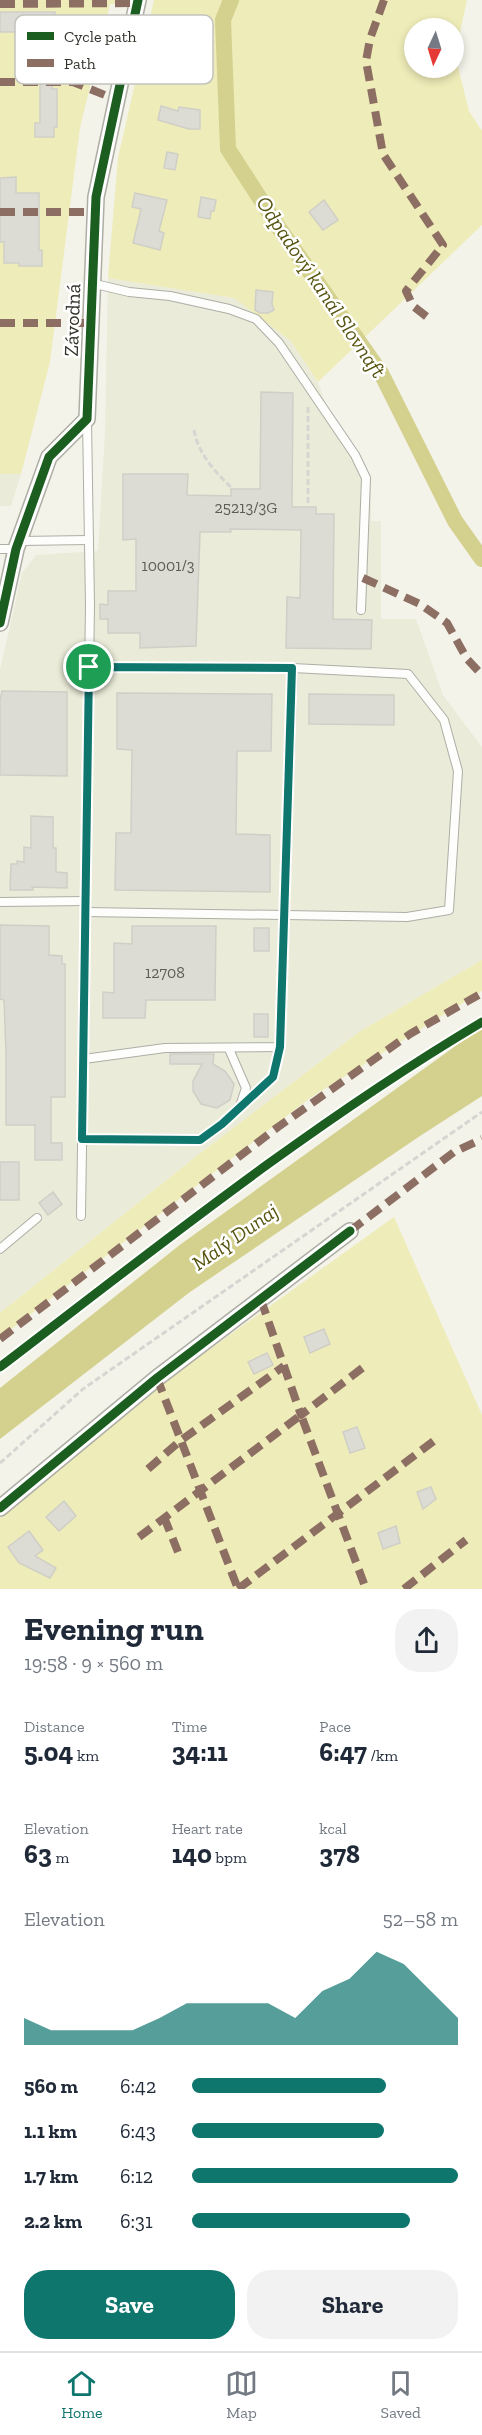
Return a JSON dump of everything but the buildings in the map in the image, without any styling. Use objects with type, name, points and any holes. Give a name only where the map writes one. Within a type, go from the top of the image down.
[{"type":"street","name":"Závodná","points":[[135,15],[138,0]]},
{"type":"street","name":"Závodná","points":[[87,419],[96,197],[120,84]]},
{"type":"street","points":[[0,623],[18,545],[49,457],[87,419]]},
{"type":"street","points":[[0,1508],[157,1378],[350,1231]]},
{"type":"lane","points":[[91,284],[129,292],[170,296],[229,309],[256,319],[279,343],[355,454],[366,478],[362,610]]},
{"type":"lane","points":[[81,1216],[89,667],[87,419]]},
{"type":"lane","points":[[0,549],[18,545],[89,540]]},
{"type":"lane","points":[[86,912],[407,917],[449,910],[458,771],[444,720],[408,674],[292,668],[89,667]]},
{"type":"lane","points":[[82,1139],[200,1140],[222,1124],[273,1077],[280,1047],[292,668]]},
{"type":"lane","points":[[0,902],[86,901]]},
{"type":"lane","points":[[84,1059],[165,1048],[280,1047]]},
{"type":"lane","points":[[229,1049],[246,1088],[240,1106]]},
{"type":"lane","points":[[0,1249],[37,1218]]},
{"type":"path","points":[[308,386],[308,503]]},
{"type":"path","points":[[194,430],[196,444],[217,473],[233,489]]},
{"type":"path","points":[[0,1463],[83,1389],[482,1112]]},
{"type":"shaded area","points":[[0,0],[126,0],[125,4],[110,4],[107,15],[15,15],[15,84],[91,84],[80,128],[50,362],[21,474],[0,474]]},
{"type":"shaded area","points":[[154,0],[467,0],[463,18],[404,18],[404,78],[461,78],[469,111],[482,131],[482,225],[318,382],[291,341],[234,298],[108,278],[118,158],[135,84],[213,84],[213,15],[151,15]]},
{"type":"shaded area","points":[[108,278],[234,298],[291,341],[318,382],[325,403],[371,479],[371,521],[381,521],[381,619],[416,619],[443,695],[482,747],[482,960],[359,1032],[198,1155],[0,1313],[0,670],[22,573],[36,555],[98,551],[105,432]]},
{"type":"shaded area","points":[[0,474],[21,474],[11,506],[0,506]]},
{"type":"shaded area","points":[[482,960],[482,991],[310,1098],[0,1338],[0,1313],[198,1155],[359,1032]]},
{"type":"shaded area","points":[[394,1217],[482,1415],[482,1589],[0,1589],[0,1518],[136,1402]]},
{"type":"water","name":"Malý Dunaj","points":[[482,1029],[482,1096],[190,1292],[0,1439],[0,1388],[181,1244]]},
{"type":"waterway","name":"Odpadový kanál Slovnaft","points":[[231,0],[223,20],[228,149],[279,228],[381,373],[455,521],[482,559]]},
{"type":"marked path","points":[[384,0],[370,39],[366,61],[383,154],[443,245],[406,291],[413,306],[431,320]]},
{"type":"marked path","points":[[0,4],[138,3]]},
{"type":"marked path","points":[[0,82],[15,82]]},
{"type":"marked path","points":[[78,84],[117,100]]},
{"type":"marked path","points":[[0,212],[95,212]]},
{"type":"marked path","points":[[0,323],[91,323]]},
{"type":"marked path","points":[[363,578],[420,604],[447,623],[467,659],[482,675]]},
{"type":"marked path","points":[[0,1339],[278,1127],[410,1034],[482,993]]},
{"type":"marked path","points":[[350,1231],[454,1152],[482,1139]]},
{"type":"marked path","points":[[261,1300],[301,1415],[365,1366]]},
{"type":"marked path","points":[[148,1469],[180,1441],[284,1366]]},
{"type":"marked path","points":[[157,1378],[238,1589]]},
{"type":"marked path","points":[[139,1537],[301,1415],[366,1589]]},
{"type":"marked path","points":[[238,1589],[435,1440]]},
{"type":"marked path","points":[[164,1517],[178,1552]]},
{"type":"marked path","points":[[404,1589],[466,1540]]},
{"type":"cycle path","points":[[135,15],[138,0]]},
{"type":"cycle path","points":[[0,623],[16,549],[49,457],[87,419],[96,197],[120,84]]},
{"type":"cycle path","points":[[0,1367],[296,1144],[419,1061],[482,1022]]},
{"type":"cycle path","points":[[0,1508],[157,1378],[350,1231]]},
{"type":"route","points":[[89,667],[292,668],[280,1047],[273,1077],[222,1124],[200,1140],[82,1139],[89,667]]}]
